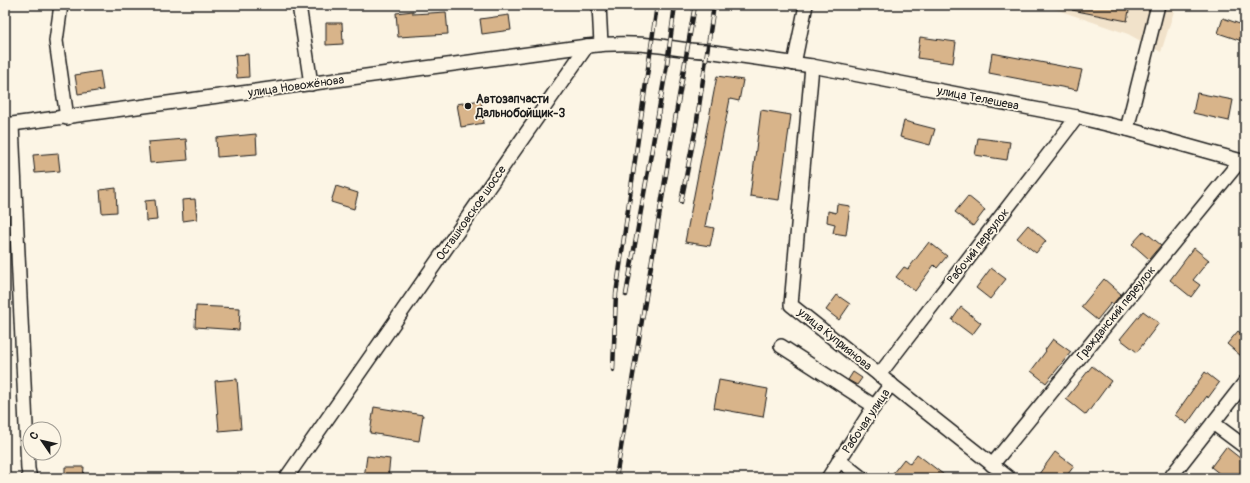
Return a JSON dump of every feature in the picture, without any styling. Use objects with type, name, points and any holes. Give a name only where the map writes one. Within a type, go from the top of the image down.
[{"type":"street","points":[[61,5],[56,41],[67,118]]},
{"type":"street","points":[[299,5],[311,84]]},
{"type":"street","points":[[587,46],[602,44],[599,5]]},
{"type":"street","points":[[794,64],[806,5]]},
{"type":"street","points":[[1127,129],[1158,5]]},
{"type":"street","name":"улица Телешева","points":[[602,44],[659,46],[707,51],[812,66],[1077,117],[1127,129],[1242,162]]},
{"type":"street","name":"улица Новожёнова","points":[[9,125],[587,46]]},
{"type":"street","name":"Осташковское шоссе","points":[[286,478],[587,46]]},
{"type":"street","name":"улица Куприянова","points":[[812,66],[791,305],[1009,478]]},
{"type":"street","name":"Рабочий переулок","points":[[879,375],[1077,117]]},
{"type":"street","points":[[9,125],[28,469],[30,478]]},
{"type":"street","name":"Гражданский переулок","points":[[992,465],[1242,162]]},
{"type":"street","points":[[781,346],[874,406]]},
{"type":"street","points":[[1170,478],[1245,382]]},
{"type":"street","name":"Рабочая улица","points":[[828,478],[874,406],[891,384]]},
{"type":"street","points":[[1213,422],[1245,447]]},
{"type":"street","points":[[839,460],[862,478]]},
{"type":"shaded area","points":[[1043,5],[1176,5],[1161,52],[1128,34]]},
{"type":"building","points":[[1073,5],[1130,5],[1127,21],[1072,10]]},
{"type":"building","points":[[413,11],[413,14],[446,12],[448,34],[398,37],[396,13]]},
{"type":"building","points":[[509,15],[511,30],[482,34],[480,19]]},
{"type":"building","points":[[1223,18],[1245,26],[1245,42],[1218,33]]},
{"type":"building","points":[[326,23],[342,23],[343,44],[326,45]]},
{"type":"building","points":[[920,37],[956,42],[953,63],[917,58]]},
{"type":"building","points":[[992,53],[1082,70],[1077,90],[989,73]]},
{"type":"building","points":[[248,54],[249,77],[237,78],[235,55]]},
{"type":"building","points":[[100,71],[103,90],[78,94],[75,75]]},
{"type":"building","points":[[717,76],[743,80],[739,101],[730,99],[705,226],[714,228],[710,246],[685,242]]},
{"type":"building","points":[[1197,93],[1233,100],[1229,121],[1193,113]]},
{"type":"building","points":[[481,100],[484,123],[461,127],[457,104]]},
{"type":"building","points":[[761,110],[791,115],[779,200],[750,196]]},
{"type":"building","points":[[904,121],[935,129],[930,145],[900,137]]},
{"type":"building","points":[[256,134],[257,154],[217,157],[216,138]]},
{"type":"building","points":[[978,138],[1010,142],[1007,160],[975,155]]},
{"type":"building","points":[[186,139],[188,160],[150,163],[148,142]]},
{"type":"building","points":[[58,153],[60,171],[35,173],[33,155]]},
{"type":"building","points":[[336,186],[358,193],[354,209],[331,202]]},
{"type":"building","points":[[116,188],[117,212],[102,213],[100,190]]},
{"type":"building","points":[[968,196],[985,210],[973,226],[955,212]]},
{"type":"building","points":[[195,199],[197,219],[183,221],[182,200]]},
{"type":"building","points":[[155,200],[157,220],[146,221],[145,201]]},
{"type":"building","points":[[837,204],[850,206],[846,235],[833,233],[835,224],[827,222],[828,211],[836,213]]},
{"type":"building","points":[[1028,225],[1046,241],[1036,253],[1017,238]]},
{"type":"building","points":[[1144,231],[1161,245],[1149,259],[1132,244]]},
{"type":"building","points":[[929,242],[947,256],[937,268],[934,265],[915,291],[896,277],[904,267],[908,269]]},
{"type":"building","points":[[1194,248],[1209,260],[1193,280],[1200,285],[1191,297],[1170,280]]},
{"type":"building","points":[[991,268],[1006,279],[990,299],[976,288]]},
{"type":"building","points":[[1104,279],[1121,294],[1113,304],[1111,303],[1097,320],[1081,307]]},
{"type":"building","points":[[837,295],[850,304],[839,320],[826,310]]},
{"type":"building","points":[[196,306],[240,308],[239,330],[195,327]]},
{"type":"building","points":[[961,307],[981,323],[972,335],[952,320]]},
{"type":"building","points":[[1143,311],[1159,323],[1137,352],[1120,339]]},
{"type":"building","points":[[1238,331],[1245,337],[1245,350],[1241,356],[1227,344]]},
{"type":"building","points":[[1053,339],[1071,352],[1046,383],[1031,371]]},
{"type":"building","points":[[1092,366],[1111,381],[1086,415],[1066,399]]},
{"type":"building","points":[[853,372],[862,378],[857,385],[848,380]]},
{"type":"building","points":[[1205,372],[1219,383],[1208,398],[1207,396],[1187,424],[1175,415]]},
{"type":"building","points":[[237,379],[241,429],[219,431],[215,381]]},
{"type":"building","points":[[719,380],[768,389],[763,417],[714,408]]},
{"type":"building","points":[[374,407],[423,415],[419,441],[370,433]]},
{"type":"building","points":[[1226,447],[1245,462],[1245,478],[1225,478],[1211,467]]},
{"type":"building","points":[[1055,452],[1074,466],[1065,478],[1036,478]]},
{"type":"building","points":[[917,454],[948,478],[889,478],[904,459],[910,464]]},
{"type":"building","points":[[367,456],[390,459],[388,478],[364,478]]},
{"type":"building","points":[[65,467],[84,467],[83,478],[65,478]]},
{"type":"railway","points":[[613,370],[616,294],[657,5]]},
{"type":"railway","points":[[626,295],[667,64],[675,5]]},
{"type":"railway","points":[[616,478],[695,5]]},
{"type":"railway","points":[[681,202],[696,127],[714,5]]},
{"type":"place","name":"Автозапчасти Дальнобойщик-3","points":[[468,106]]}]
